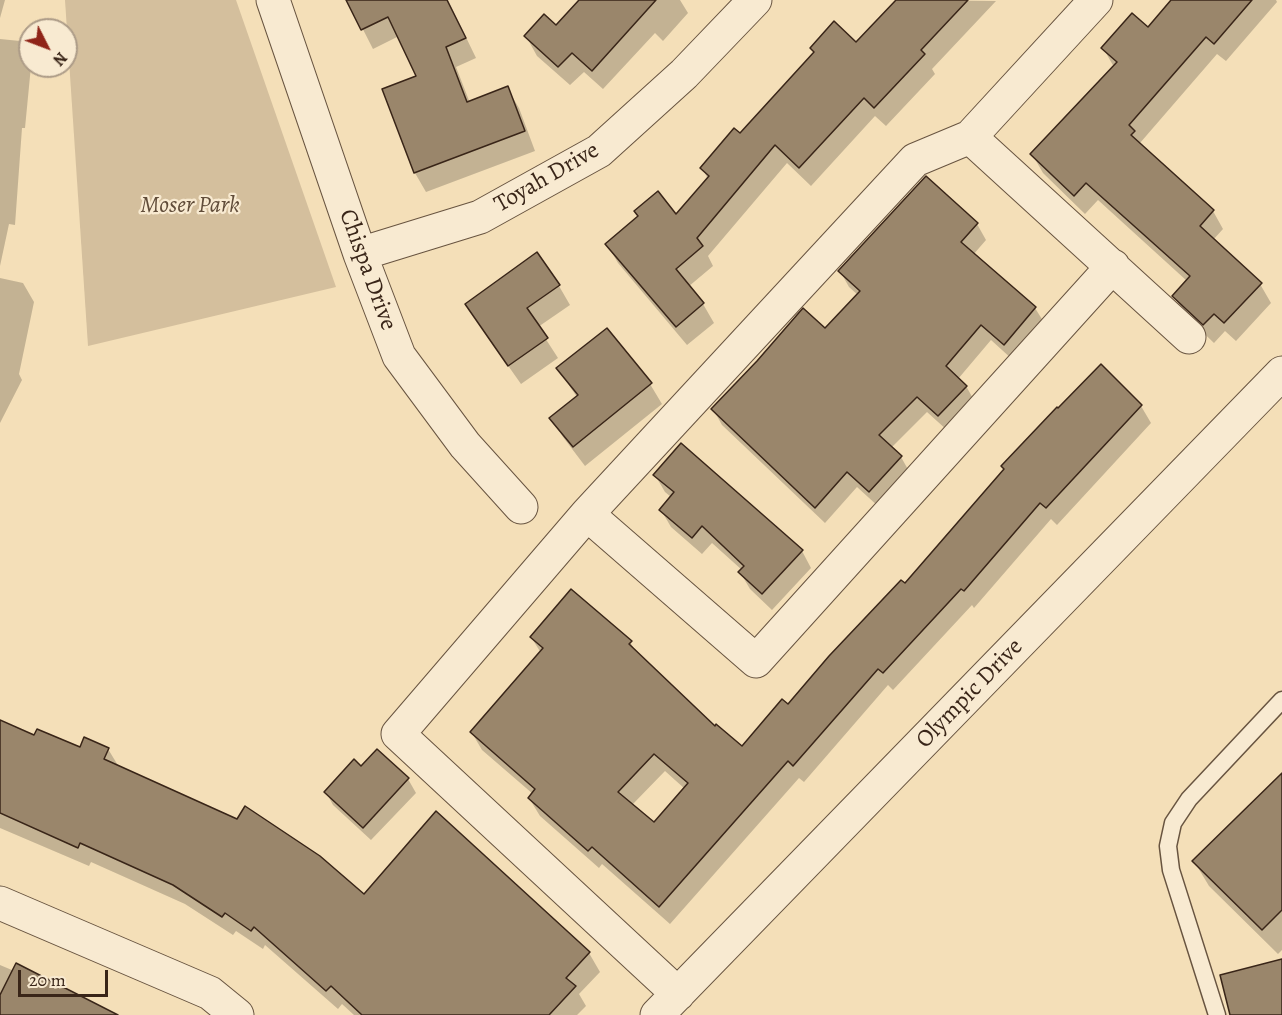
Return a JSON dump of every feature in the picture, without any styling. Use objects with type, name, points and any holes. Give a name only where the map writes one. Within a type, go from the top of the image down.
[{"type":"street","name":"Chispa Drive","points":[[273,0],[360,254],[399,356],[465,445],[521,507]]},
{"type":"street","name":"Toyah Drive","points":[[360,254],[480,217],[599,151],[684,74],[755,0]]},
{"type":"street","points":[[668,1004],[398,734],[587,514],[915,160],[970,137],[1096,0]]},
{"type":"street","points":[[970,137],[1189,337]]},
{"type":"street","points":[[587,514],[756,661],[1113,266]]},
{"type":"street","name":"Olympic Drive","points":[[668,1004],[1282,373]]},
{"type":"street","points":[[0,903],[210,993],[237,1015]]},
{"type":"lane","points":[[1217,1015],[1171,870],[1168,846],[1173,823],[1189,799],[1282,700]]},
{"type":"green space","name":"Moser Park","points":[[65,0],[236,0],[336,287],[88,346],[70,78],[78,78],[78,18],[66,18]]},
{"type":"building","points":[[346,0],[447,0],[466,38],[446,47],[467,102],[508,86],[525,131],[414,173],[382,89],[416,76],[388,17],[361,30]]},
{"type":"building","points":[[579,0],[656,0],[592,71],[572,53],[558,67],[524,36],[544,14],[556,25]]},
{"type":"building","points":[[896,0],[968,0],[921,50],[925,54],[874,108],[864,98],[799,168],[775,145],[697,238],[703,246],[676,269],[704,303],[676,327],[605,244],[638,216],[634,211],[658,191],[676,214],[709,176],[700,168],[734,128],[740,133],[814,52],[810,48],[834,21],[856,42]]},
{"type":"building","points":[[1171,0],[1252,0],[1214,44],[1206,37],[1129,125],[1135,131],[1131,135],[1214,210],[1200,226],[1262,283],[1224,323],[1214,314],[1203,325],[1172,296],[1190,276],[1086,183],[1074,196],[1030,154],[1117,62],[1101,48],[1132,13],[1148,27]]},
{"type":"building","points":[[926,176],[978,223],[961,242],[1036,307],[1004,345],[981,325],[946,366],[967,386],[938,416],[917,397],[879,435],[902,456],[869,492],[847,472],[815,508],[711,409],[803,308],[825,328],[860,291],[838,271]]},
{"type":"building","points":[[537,252],[560,285],[527,308],[548,338],[508,366],[465,304]]},
{"type":"building","points":[[607,328],[652,383],[573,447],[549,418],[578,395],[556,368]]},
{"type":"building","points":[[1101,364],[1142,405],[1046,508],[1040,503],[964,591],[961,589],[883,673],[878,669],[793,766],[788,761],[659,907],[592,847],[588,851],[528,798],[535,789],[470,732],[543,648],[530,637],[571,589],[632,641],[629,644],[715,726],[716,724],[742,746],[782,699],[788,704],[829,656],[901,580],[905,583],[1004,469],[1001,466]],"holes":[[[654,754],[688,783],[654,822],[618,792]]]},
{"type":"building","points":[[681,443],[803,550],[762,594],[738,572],[744,566],[702,526],[692,538],[659,510],[674,492],[653,475]]},
{"type":"building","points":[[0,720],[34,735],[37,729],[80,747],[84,737],[109,748],[104,759],[237,819],[245,806],[320,856],[364,894],[436,811],[590,952],[566,978],[576,986],[549,1015],[362,1015],[331,986],[326,991],[254,927],[251,931],[225,913],[222,917],[173,885],[80,843],[78,848],[0,813]]},
{"type":"building","points":[[377,749],[409,778],[363,828],[324,792],[354,759],[361,766]]},
{"type":"building","points":[[1282,773],[1282,910],[1262,930],[1192,861]]},
{"type":"building","points":[[1282,959],[1282,1015],[1230,1015],[1220,975]]},
{"type":"building","points":[[16,963],[118,1015],[0,1015],[0,995]]}]
